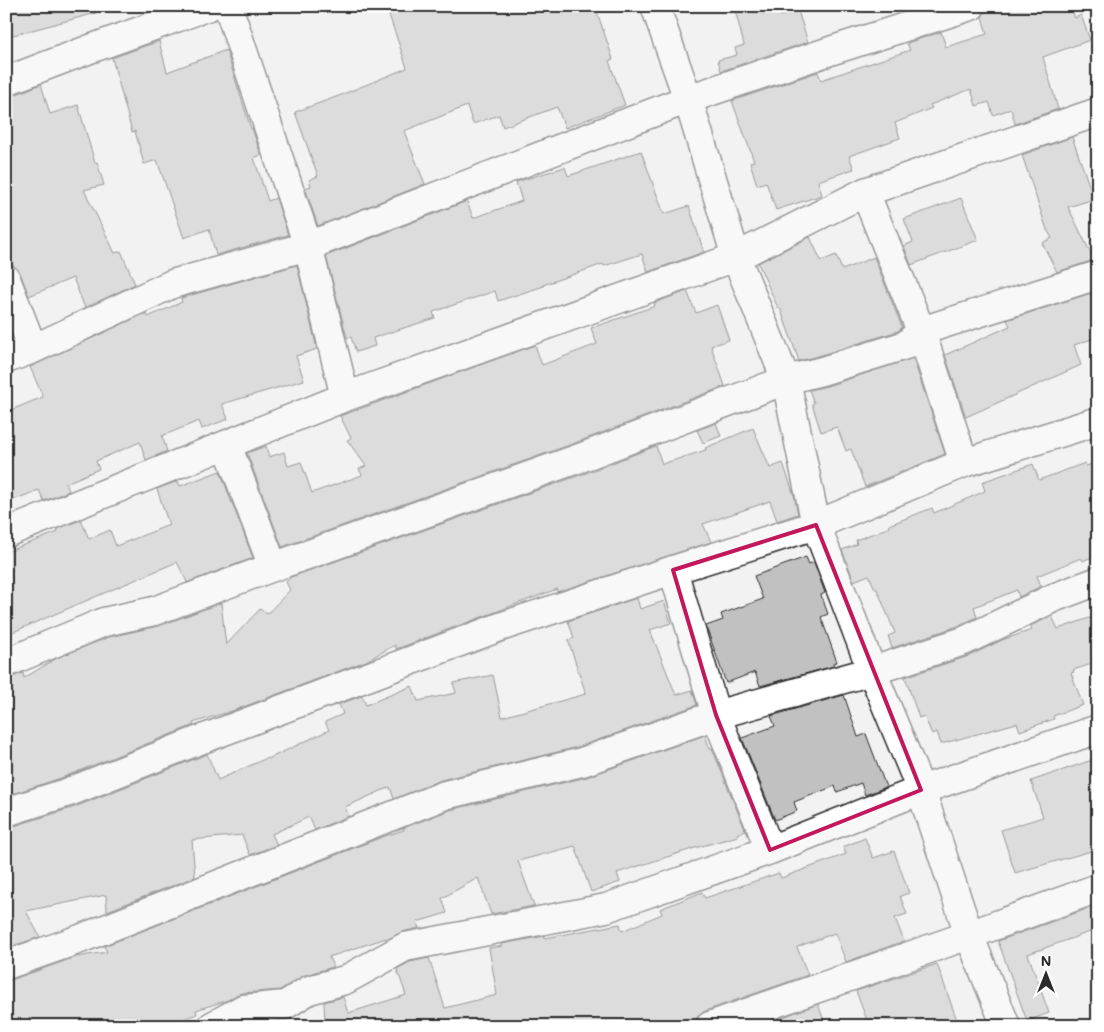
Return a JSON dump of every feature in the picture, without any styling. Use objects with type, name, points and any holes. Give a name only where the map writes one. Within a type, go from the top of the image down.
[{"type":"street","points":[[6,81],[209,6]]},
{"type":"street","points":[[228,6],[308,246],[345,396]]},
{"type":"street","points":[[655,6],[688,99],[736,257],[786,380],[816,525],[872,671],[921,790],[969,935],[1006,1026]]},
{"type":"street","points":[[6,359],[33,350],[172,284],[308,246],[688,99],[971,6]]},
{"type":"street","points":[[6,533],[345,396],[736,257],[865,192],[1098,112]]},
{"type":"street","points":[[865,192],[921,331],[964,463]]},
{"type":"street","points":[[6,663],[104,622],[154,611],[272,567],[580,458],[786,380],[906,345],[921,331],[1098,274]]},
{"type":"street","points":[[6,278],[33,350]]},
{"type":"street","points":[[6,812],[69,792],[192,743],[500,627],[816,525],[964,463],[1098,421]]},
{"type":"street","points":[[226,445],[272,567]]},
{"type":"street","points":[[673,570],[716,715],[770,850]]},
{"type":"street","points":[[6,965],[80,939],[445,795],[582,762],[716,715],[872,671],[964,641],[1053,598],[1098,581]]},
{"type":"street","points":[[212,1026],[243,1009],[285,1005],[309,990],[345,980],[405,947],[606,908],[770,850],[921,790],[1098,729]]},
{"type":"street","points":[[710,1026],[1098,888]]},
{"type":"highlighted area","points":[[816,525],[921,790],[770,850],[716,715],[673,570]]},
{"type":"building","points":[[6,6],[95,6],[96,13],[6,37]]},
{"type":"building","points":[[386,6],[595,6],[613,59],[609,61],[625,105],[565,128],[557,107],[503,127],[499,115],[473,124],[467,106],[404,131],[425,184],[318,226],[305,188],[311,186],[309,180],[318,176],[295,112],[407,68]]},
{"type":"building","points":[[734,6],[777,6],[781,16],[798,11],[808,42],[721,71],[718,60],[737,55],[735,48],[744,45]]},
{"type":"building","points":[[893,6],[919,6],[896,14]]},
{"type":"building","points":[[986,6],[1071,6],[1075,18],[1081,15],[1090,40],[1043,57],[1058,109],[1015,124],[1011,109],[993,115],[989,102],[976,106],[971,89],[930,105],[932,108],[895,123],[900,138],[849,156],[854,169],[818,181],[822,195],[776,210],[766,182],[757,185],[750,162],[754,161],[732,101],[818,72],[821,80],[910,50],[907,43],[941,32],[946,47],[987,34],[982,17]]},
{"type":"building","points":[[159,41],[167,72],[226,50],[261,155],[254,158],[268,201],[276,198],[288,235],[216,255],[209,229],[184,238],[157,160],[144,164],[135,131],[132,132],[112,58]]},
{"type":"building","points":[[41,84],[50,114],[78,105],[95,163],[97,162],[104,185],[84,190],[115,253],[121,251],[135,284],[85,308],[73,278],[29,296],[20,273],[15,267],[6,264],[6,96],[12,96]]},
{"type":"building","points":[[1072,137],[1094,199],[1068,207],[1094,260],[1057,272],[1042,243],[1052,238],[1047,230],[1022,155]]},
{"type":"building","points":[[641,151],[664,214],[689,206],[704,252],[648,272],[642,254],[604,266],[603,264],[498,301],[495,291],[433,312],[435,318],[373,338],[375,346],[356,352],[351,337],[347,338],[326,256],[467,201],[473,218],[522,201],[516,182],[565,167],[568,176]]},
{"type":"building","points":[[961,198],[978,240],[911,265],[904,246],[913,242],[904,219]]},
{"type":"building","points":[[810,237],[821,261],[836,255],[842,270],[874,257],[902,327],[898,331],[799,361],[780,308],[778,308],[758,263]]},
{"type":"building","points":[[297,265],[317,349],[296,356],[304,380],[222,404],[228,419],[202,429],[199,421],[162,436],[167,451],[146,460],[140,442],[96,461],[99,469],[66,483],[69,491],[44,501],[39,490],[6,503],[6,412],[43,397],[30,367],[146,313],[148,317],[182,302],[181,298]]},
{"type":"building","points":[[687,291],[696,313],[717,305],[729,340],[711,346],[725,386],[575,443],[282,547],[247,453],[266,446],[269,457],[284,452],[288,466],[301,462],[312,493],[362,475],[359,469],[366,466],[347,440],[351,438],[340,416],[535,345],[542,365],[597,344],[591,328],[655,306],[654,303]]},
{"type":"building","points":[[1098,291],[1098,337],[1074,345],[1081,365],[966,417],[945,355],[1010,326],[1007,320]]},
{"type":"building","points":[[913,358],[945,454],[865,487],[851,449],[846,451],[837,427],[821,432],[809,390]]},
{"type":"building","points":[[716,423],[721,436],[703,443],[697,430]]},
{"type":"building","points":[[753,428],[770,468],[783,463],[794,495],[798,514],[777,521],[770,501],[703,524],[711,542],[557,592],[557,589],[396,649],[395,645],[366,661],[235,710],[193,723],[194,725],[64,777],[6,796],[6,778],[11,776],[6,748],[6,678],[23,673],[24,678],[57,658],[109,637],[159,626],[221,603],[226,645],[260,609],[267,614],[290,590],[286,582],[291,577],[586,473],[656,446],[662,464],[706,450],[705,448]]},
{"type":"building","points":[[1098,462],[1098,554],[1083,561],[1081,558],[1037,576],[1041,586],[1019,597],[1017,590],[974,607],[977,617],[958,626],[892,648],[888,636],[895,633],[877,589],[875,589],[869,575],[854,581],[842,550],[857,544],[856,540],[890,527],[889,525],[932,508],[934,513],[985,491],[982,482],[1033,464],[1039,480],[1085,463],[1086,466]]},
{"type":"building","points":[[220,471],[253,558],[186,583],[177,562],[6,635],[6,552],[58,532],[57,529],[81,520],[89,539],[110,530],[116,546],[169,525],[157,489],[178,481],[180,486]]},
{"type":"building","points":[[806,557],[809,564],[814,562],[825,593],[821,595],[828,614],[821,617],[837,662],[833,663],[834,666],[760,686],[755,672],[726,683],[706,626],[723,620],[721,614],[763,599],[754,576]]},
{"type":"building","points":[[637,598],[640,609],[664,601],[671,623],[650,630],[676,695],[692,690],[697,705],[578,747],[441,780],[394,799],[390,787],[345,807],[349,816],[315,830],[309,817],[272,834],[277,845],[250,855],[242,835],[192,840],[195,877],[107,911],[106,895],[26,911],[40,937],[6,948],[6,827],[75,807],[207,754],[218,780],[329,730],[325,722],[343,714],[339,704],[362,696],[366,705],[412,686],[418,701],[456,693],[453,683],[493,675],[502,717],[586,694],[568,640],[574,638],[568,621]]},
{"type":"building","points":[[1098,615],[1098,662],[1073,670],[1074,672],[1071,673],[1083,705],[1053,716],[1054,719],[1020,731],[1017,723],[941,744],[937,732],[932,734],[924,716],[919,718],[905,677],[969,656],[1002,640],[1032,630],[1030,626],[1052,616],[1058,629]]},
{"type":"building","points":[[844,695],[858,737],[866,734],[886,787],[865,795],[861,783],[837,792],[835,786],[794,802],[797,811],[775,820],[742,738],[775,726],[771,716]]},
{"type":"building","points":[[705,735],[745,830],[737,834],[738,836],[617,873],[620,882],[591,892],[575,846],[518,861],[534,906],[491,914],[478,878],[442,898],[447,913],[417,922],[419,928],[329,957],[333,967],[305,975],[280,990],[242,993],[228,1000],[196,1010],[197,1014],[164,1026],[6,1026],[6,980],[11,980],[76,957],[107,952],[104,946],[404,830],[403,828],[450,810],[587,777]]},
{"type":"building","points":[[1098,758],[1098,819],[1092,821],[1098,838],[1098,849],[1015,873],[1001,830],[1043,817],[1031,781]]},
{"type":"building","points":[[865,838],[873,858],[894,851],[909,893],[900,896],[907,914],[895,918],[904,941],[846,962],[835,933],[797,947],[808,975],[705,1011],[698,1016],[695,1026],[325,1026],[324,1002],[343,997],[348,1013],[406,995],[397,969],[410,962],[429,958],[445,1008],[497,995],[489,948],[502,946],[501,944],[620,924],[622,931],[662,914],[660,909],[702,892],[705,898],[779,873],[781,878],[846,854],[843,847]]},
{"type":"building","points":[[1098,905],[1098,929],[1028,954],[1049,1013],[1027,1021],[998,941]]},
{"type":"building","points":[[937,964],[959,1026],[869,1026],[856,991]]},
{"type":"building","points":[[818,1004],[826,1026],[758,1026]]}]
